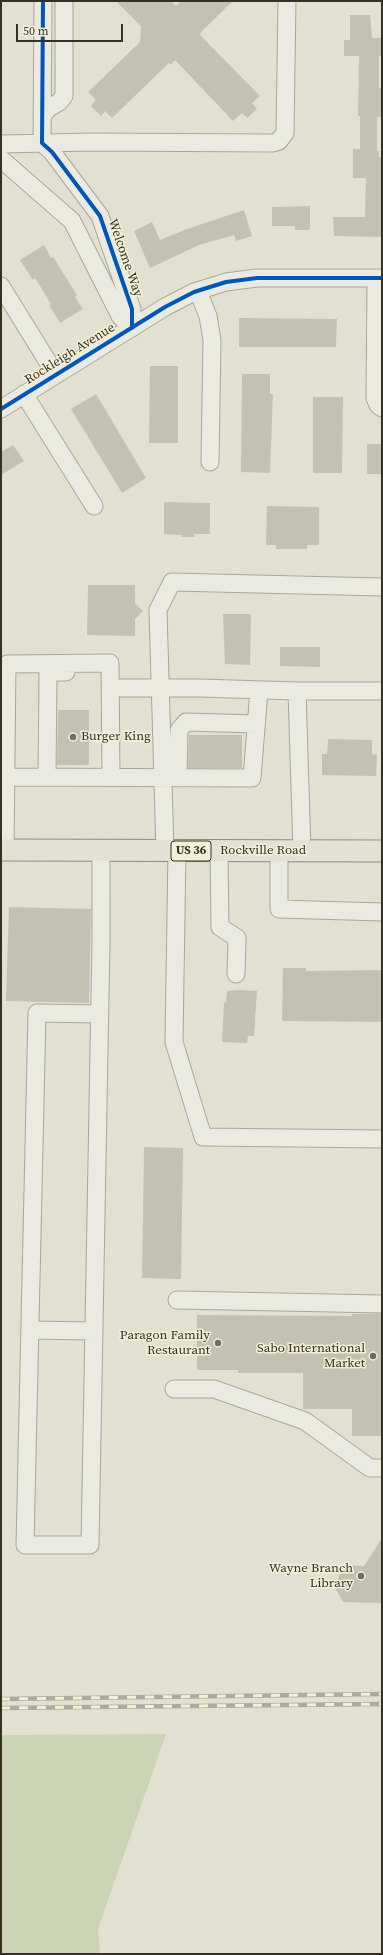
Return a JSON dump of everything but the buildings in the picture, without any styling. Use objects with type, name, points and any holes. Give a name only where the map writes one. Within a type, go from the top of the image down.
[{"type":"main road","name":"Rockville Road","points":[[3,850],[382,851]]},
{"type":"street","points":[[42,143],[43,1]]},
{"type":"street","points":[[42,116],[64,96],[64,1]]},
{"type":"street","points":[[1,144],[273,143],[279,141],[285,133],[287,1]]},
{"type":"street","name":"Welcome Way","points":[[42,143],[52,152],[100,216],[132,308],[132,328]]},
{"type":"street","name":"Welcome Way","points":[[1,159],[72,221],[120,316],[132,328]]},
{"type":"street","name":"Rockleigh Avenue","points":[[1,409],[165,307],[198,291],[226,282],[257,278],[379,278]]},
{"type":"street","points":[[379,278],[376,398],[378,404],[382,408]]},
{"type":"street","points":[[1,286],[56,375]]},
{"type":"street","points":[[198,291],[208,316],[212,340],[210,462]]},
{"type":"street","points":[[24,394],[94,506]]},
{"type":"street","points":[[382,587],[172,582],[158,610],[159,689],[170,778],[174,1042],[203,1137],[382,1139]]},
{"type":"street","points":[[47,777],[48,672],[72,672],[78,663]]},
{"type":"street","points":[[3,850],[6,777],[7,664],[110,663],[111,777]]},
{"type":"street","points":[[110,688],[382,691]]},
{"type":"street","points":[[6,777],[252,778],[259,690]]},
{"type":"street","points":[[297,691],[302,851]]},
{"type":"street","points":[[170,778],[179,730],[186,722],[256,724]]},
{"type":"street","points":[[100,1014],[37,1013],[25,1545],[90,1546],[100,1014],[101,851]]},
{"type":"street","points":[[219,851],[220,926],[237,938],[236,974]]},
{"type":"street","points":[[279,851],[280,909],[382,912]]},
{"type":"street","points":[[177,1300],[382,1304]]},
{"type":"street","points":[[30,1330],[94,1331]]},
{"type":"street","points":[[174,1389],[214,1389],[305,1421],[370,1468],[382,1468]]},
{"type":"green space","points":[[166,1734],[98,1929],[100,1954],[1,1954],[1,1735]]},
{"type":"railway","points":[[1,1699],[382,1694]]},
{"type":"railway","points":[[1,1708],[382,1704]]},
{"type":"cycle path","points":[[43,1],[42,143],[52,152],[100,216],[132,309],[132,328]]},
{"type":"cycle path","points":[[1,409],[165,307],[194,292],[226,282],[257,278],[382,278]]},
{"type":"place","name":"Burger King","points":[[73,737]]},
{"type":"place","name":"Paragon Family Restaurant","points":[[218,1343]]},
{"type":"place","name":"Sabo International Market","points":[[373,1356]]},
{"type":"place","name":"Wayne Branch Library","points":[[361,1576]]}]
